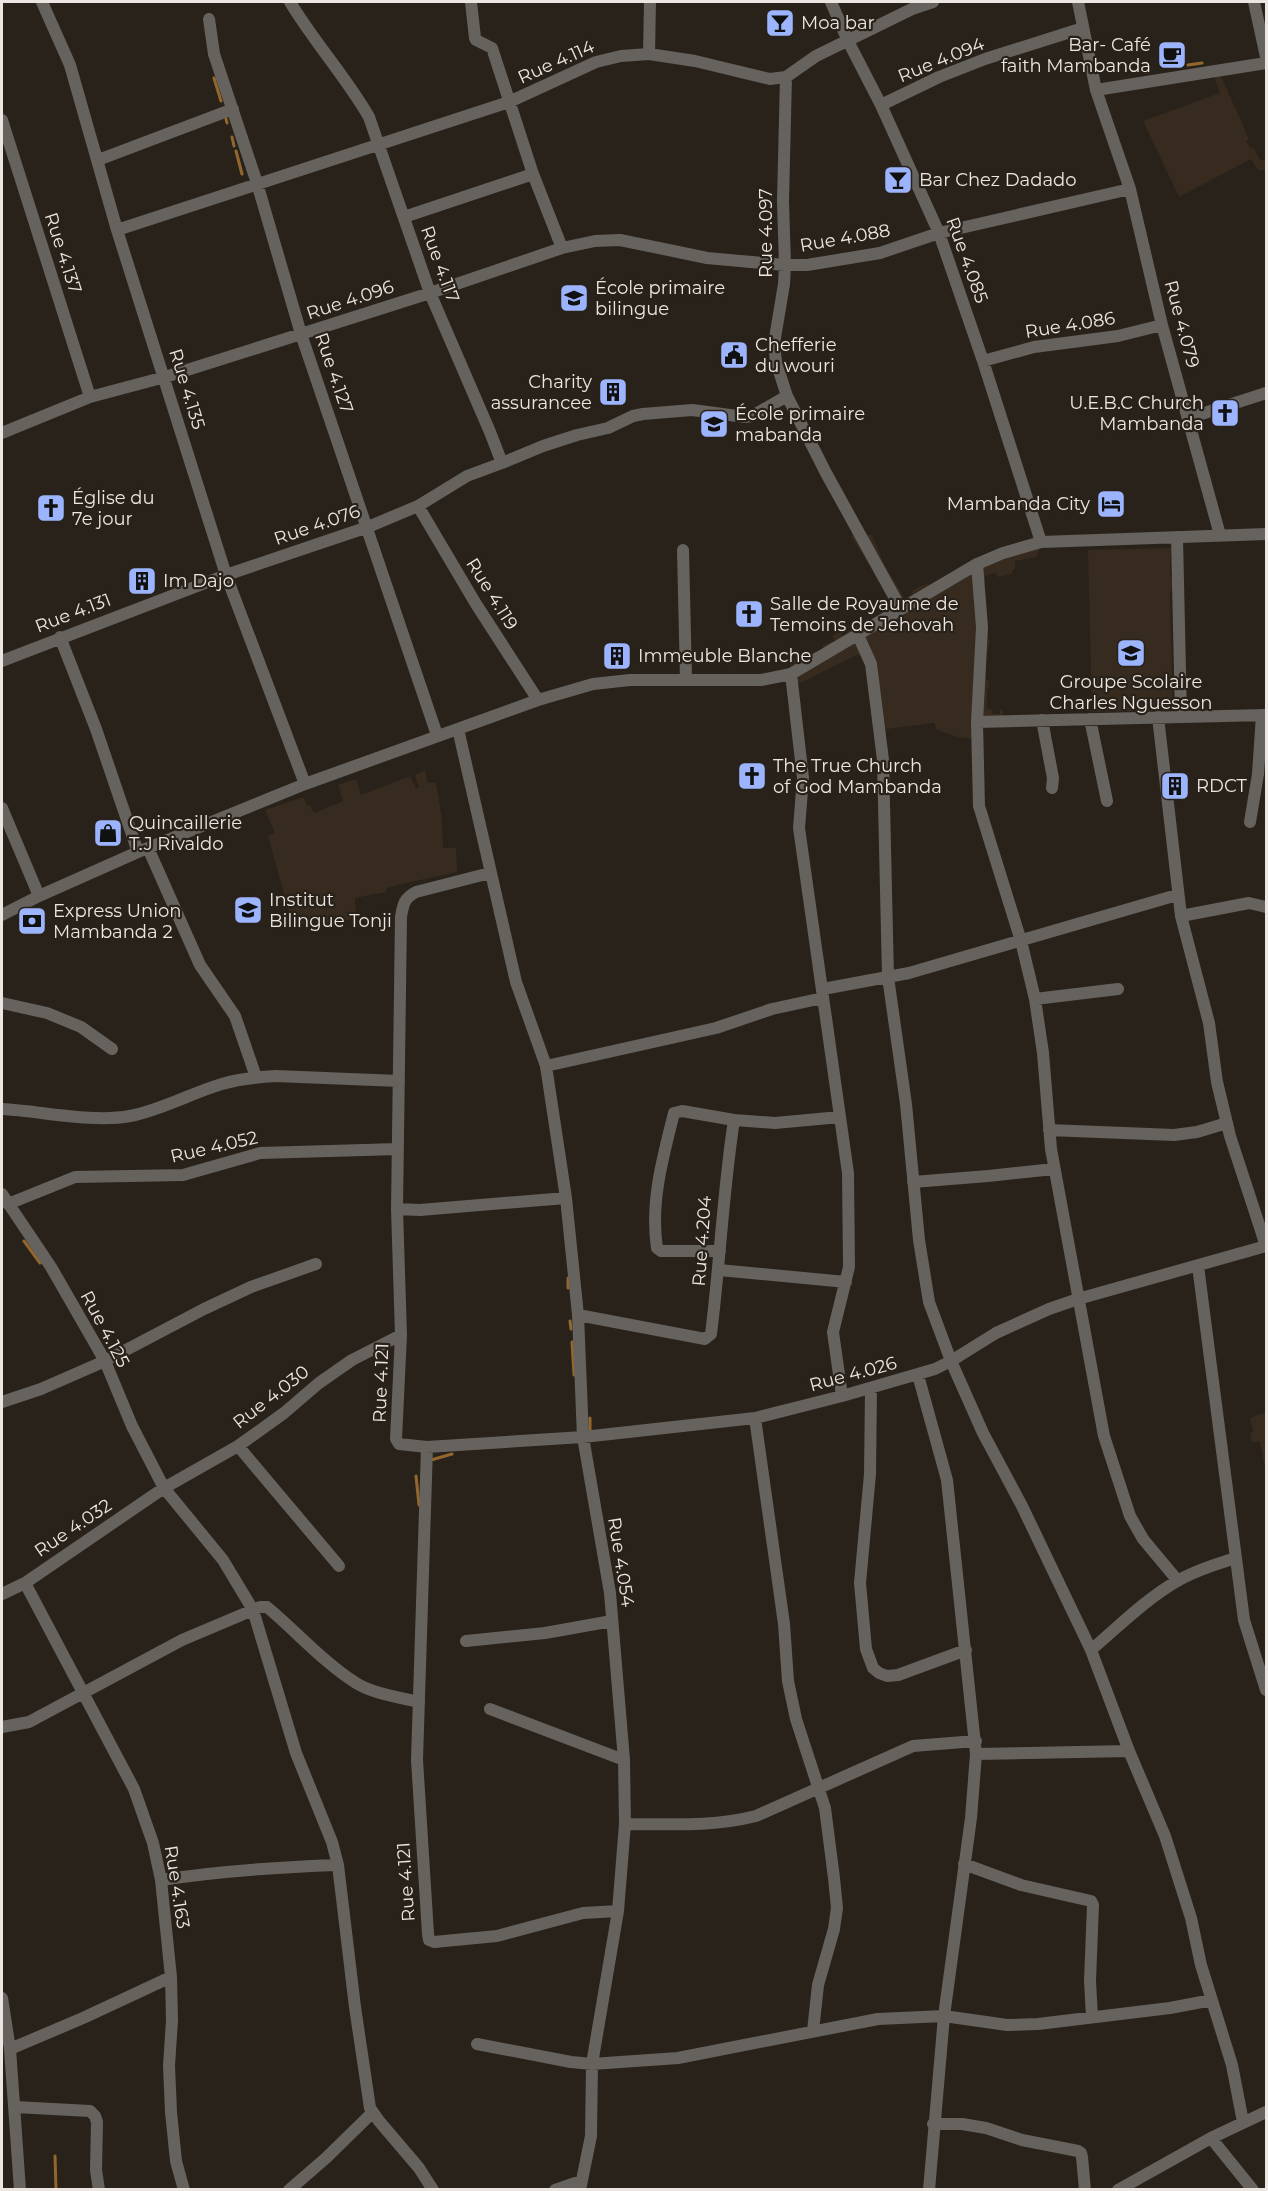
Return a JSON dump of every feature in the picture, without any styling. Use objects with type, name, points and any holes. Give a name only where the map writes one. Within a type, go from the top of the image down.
[{"type":"street","name":"Rue 4.135","points":[[42,2],[70,65],[117,230],[226,575],[305,784]]},
{"type":"street","name":"Rue 4.117","points":[[290,2],[369,117],[430,293],[502,463]]},
{"type":"street","points":[[471,2],[475,38],[492,48],[533,174],[562,248]]},
{"type":"street","points":[[649,54],[650,2]]},
{"type":"street","name":"Rue 4.085","points":[[831,2],[939,233],[1041,542]]},
{"type":"street","points":[[786,77],[816,56],[912,9],[933,2]]},
{"type":"street","name":"Rue 4.079","points":[[1078,2],[1096,90],[1130,189],[1162,325],[1220,535]]},
{"type":"street","points":[[1254,2],[1266,57]]},
{"type":"street","name":"Rue 4.127","points":[[209,19],[214,54],[257,183],[301,334],[437,735]]},
{"type":"street","name":"Rue 4.094","points":[[881,105],[939,77],[985,59],[1083,28]]},
{"type":"street","name":"Rue 4.114","points":[[117,230],[509,102],[596,62],[621,56],[649,54],[770,79],[786,77]]},
{"type":"street","points":[[1096,90],[1266,63]]},
{"type":"street","name":"Rue 4.097","points":[[786,77],[783,190],[785,266],[774,344],[777,362],[787,396],[826,473],[901,609]]},
{"type":"street","points":[[98,160],[233,109]]},
{"type":"street","name":"Rue 4.137","points":[[2,120],[90,397]]},
{"type":"street","points":[[404,217],[533,174]]},
{"type":"street","name":"Rue 4.088","points":[[562,248],[595,241],[620,240],[707,258],[785,266],[807,265],[880,253],[939,233],[1130,189]]},
{"type":"street","name":"Rue 4.096","points":[[2,434],[90,397],[165,377],[430,293],[562,248]]},
{"type":"street","name":"Rue 4.086","points":[[983,361],[1034,347],[1118,336],[1162,325]]},
{"type":"street","points":[[1189,418],[1266,393]]},
{"type":"street","points":[[418,506],[467,476],[543,446],[608,428],[643,414],[692,410],[745,417],[752,416],[787,396]]},
{"type":"street","name":"Rue 4.076","points":[[226,575],[368,527],[418,506]]},
{"type":"street","name":"Rue 4.119","points":[[418,506],[538,700]]},
{"type":"street","points":[[2,915],[143,850],[305,784],[538,700],[593,684],[630,680],[761,680],[791,674],[977,564],[1003,553],[1041,542],[1266,534]]},
{"type":"street","points":[[1177,537],[1181,717]]},
{"type":"street","points":[[683,550],[686,680]]},
{"type":"street","points":[[977,564],[982,627],[977,722],[979,806],[1021,941],[1035,999],[1043,1053],[1054,1168],[1104,1436],[1130,1516],[1143,1539],[1178,1581]]},
{"type":"street","name":"Rue 4.131","points":[[2,661],[226,575]]},
{"type":"street","points":[[858,635],[871,664],[883,760],[888,977],[906,1104],[918,1240],[929,1302],[951,1361],[983,1433],[1022,1506],[1091,1650],[1174,1861],[1232,2065],[1243,2122]]},
{"type":"street","points":[[60,637],[143,850],[200,965],[235,1016],[256,1077]]},
{"type":"street","points":[[791,674],[803,777],[798,828],[848,1173],[849,1267],[833,1332],[842,1396]]},
{"type":"street","points":[[977,722],[1264,715],[1250,822]]},
{"type":"street","points":[[1158,717],[1180,916],[1209,1023],[1217,1082],[1227,1123],[1266,1246]]},
{"type":"street","points":[[1090,719],[1107,801]]},
{"type":"street","points":[[1041,720],[1053,778],[1052,788]]},
{"type":"street","name":"Rue 4.054","points":[[458,729],[516,982],[546,1066],[566,1198],[578,1315],[583,1437],[609,1593],[624,1760],[625,1824],[618,1911],[592,2064],[591,2136],[581,2185]]},
{"type":"street","points":[[2,808],[39,896]]},
{"type":"street","name":"Rue 4.121","points":[[490,873],[416,892],[408,896],[404,902],[401,917],[397,1209],[401,1335],[396,1439],[404,1445],[427,1447],[417,1760],[428,1934],[429,1940],[434,1942],[497,1936],[583,1913],[618,1911]]},
{"type":"street","points":[[546,1066],[716,1028],[823,994],[1021,941],[1177,895]]},
{"type":"street","points":[[1180,916],[1249,903],[1266,907]]},
{"type":"street","points":[[1035,999],[1118,989]]},
{"type":"street","points":[[2,1003],[47,1013],[72,1023],[112,1049]]},
{"type":"street","points":[[2,1109],[57,1115],[121,1117],[155,1109],[223,1083],[256,1077],[399,1081]]},
{"type":"street","points":[[720,1251],[661,1251],[657,1248],[658,1175],[674,1113],[682,1111],[734,1120],[775,1123],[840,1117]]},
{"type":"street","name":"Rue 4.204","points":[[578,1315],[705,1339],[711,1334],[719,1270],[724,1188],[734,1120]]},
{"type":"street","points":[[1049,1130],[1174,1135],[1197,1132],[1227,1123]]},
{"type":"street","name":"Rue 4.052","points":[[5,1199],[75,1177],[183,1175],[260,1153],[398,1149]]},
{"type":"street","points":[[913,1182],[1054,1168]]},
{"type":"street","points":[[397,1209],[420,1210],[566,1198]]},
{"type":"street","name":"Rue 4.125","points":[[5,1199],[51,1267],[105,1361],[132,1426],[164,1488],[224,1560],[253,1610],[296,1753],[332,1842],[338,1865],[372,2113]]},
{"type":"street","name":"Rue 4.026","points":[[427,1447],[583,1437],[755,1418],[918,1375],[951,1361],[996,1333],[1049,1309],[1266,1246]]},
{"type":"street","points":[[2,1402],[40,1389],[105,1361],[251,1287],[316,1264]]},
{"type":"street","points":[[1198,1266],[1244,1620],[1266,1690]]},
{"type":"street","points":[[719,1270],[846,1282]]},
{"type":"street","name":"Rue 4.030","points":[[164,1488],[238,1446],[284,1413],[319,1383],[364,1353],[401,1335]]},
{"type":"street","points":[[918,1375],[947,1480],[976,1741],[964,1864],[944,2016],[928,2190]]},
{"type":"street","points":[[871,1388],[870,1474],[860,1583],[866,1649],[873,1668],[887,1676],[898,1675],[966,1650]]},
{"type":"street","points":[[755,1418],[784,1624],[788,1681],[796,1719],[825,1808],[837,1908],[834,1929],[818,1985],[813,2031]]},
{"type":"street","points":[[238,1446],[339,1566]]},
{"type":"street","name":"Rue 4.032","points":[[2,1594],[25,1583],[164,1488]]},
{"type":"street","points":[[1091,1650],[1150,1599],[1178,1581],[1203,1568],[1236,1558]]},
{"type":"street","name":"Rue 4.163","points":[[25,1583],[134,1789],[153,1843],[161,1880],[171,1977],[172,2020],[169,2066],[171,2112],[176,2161],[184,2190]]},
{"type":"street","points":[[2,1727],[29,1722],[182,1640],[260,1607],[267,1607],[312,1648],[356,1683],[371,1690],[419,1702]]},
{"type":"street","points":[[466,1641],[545,1633],[612,1621]]},
{"type":"street","points":[[490,1709],[624,1760]]},
{"type":"street","points":[[625,1824],[689,1825],[741,1820],[756,1816],[914,1746],[976,1741]]},
{"type":"street","points":[[976,1754],[1129,1751]]},
{"type":"street","points":[[964,1864],[1021,1886],[1091,1901],[1093,1905],[1089,1981],[1092,2017]]},
{"type":"street","points":[[161,1880],[267,1868],[338,1865]]},
{"type":"street","points":[[6,2042],[83,2018],[171,1977]]},
{"type":"street","points":[[2,1998],[15,2107],[21,2190]]},
{"type":"street","points":[[477,2044],[592,2064],[678,2058],[878,2019],[944,2016],[1007,2025],[1038,2024],[1170,2008],[1212,2000]]},
{"type":"street","points":[[15,2107],[90,2111],[97,2122],[96,2170],[99,2190]]},
{"type":"street","points":[[1118,2190],[1211,2138],[1266,2112]]},
{"type":"street","points":[[289,2190],[372,2113],[419,2168],[433,2190]]},
{"type":"street","points":[[933,2124],[962,2124],[986,2128],[1022,2140],[1078,2151],[1082,2157],[1085,2190]]},
{"type":"street","points":[[1211,2138],[1253,2190]]},
{"type":"street","points":[[555,2190],[581,2185]]},
{"type":"shaded area","points":[[1220,74],[1249,139],[1246,141],[1251,149],[1254,148],[1260,160],[1266,160],[1266,170],[1258,170],[1251,159],[1179,197],[1143,121],[1220,93],[1214,75]]},
{"type":"shaded area","points":[[852,535],[872,535],[884,564],[905,599],[912,596],[911,591],[923,585],[929,585],[1043,543],[1036,557],[1015,561],[1012,574],[997,577],[996,573],[990,574],[983,580],[984,637],[990,640],[987,654],[986,680],[989,681],[989,688],[987,689],[987,709],[992,710],[992,714],[1000,714],[1000,710],[1003,710],[1003,726],[980,726],[980,740],[957,737],[937,730],[934,723],[887,729],[875,725],[873,707],[869,698],[871,693],[869,678],[865,664],[857,655],[794,686],[788,677],[792,660],[823,649],[823,645],[835,641],[832,636],[840,631],[843,636],[858,624],[871,619],[877,621],[895,611]]},
{"type":"shaded area","name":"Groupe Scolaire Charles Nguesson","points":[[1171,548],[1170,577],[1174,578],[1174,591],[1170,591],[1173,710],[1092,712],[1088,550]]},
{"type":"shaded area","points":[[425,770],[428,783],[436,783],[442,819],[443,848],[456,848],[457,872],[397,885],[386,888],[386,892],[355,898],[356,918],[317,928],[315,920],[293,926],[268,836],[275,833],[265,810],[303,797],[307,806],[310,805],[314,813],[343,801],[338,785],[356,779],[361,795],[410,776],[416,789],[419,787],[415,775]]},
{"type":"shaded area","points":[[1266,1412],[1266,1473],[1260,1442],[1252,1442],[1250,1433],[1253,1432],[1250,1418]]},
{"type":"waterway","points":[[1188,65],[1202,63]]},
{"type":"waterway","points":[[214,78],[221,101]]},
{"type":"waterway","points":[[225,115],[227,123]]},
{"type":"waterway","points":[[232,137],[234,146]]},
{"type":"waterway","points":[[236,151],[242,174]]},
{"type":"waterway","points":[[24,1241],[40,1263]]},
{"type":"waterway","points":[[568,1278],[568,1288]]},
{"type":"waterway","points":[[570,1321],[571,1329]]},
{"type":"waterway","points":[[572,1342],[574,1375]]},
{"type":"waterway","points":[[590,1418],[590,1434]]},
{"type":"waterway","points":[[431,1460],[452,1454]]},
{"type":"waterway","points":[[416,1476],[419,1505]]},
{"type":"waterway","points":[[55,2156],[56,2190]]},
{"type":"place","name":"Moa bar","points":[[780,23]]},
{"type":"place","name":"Bar- Café faith Mambanda","points":[[1172,55]]},
{"type":"place","name":"Bar Chez Dadado","points":[[898,180]]},
{"type":"place","name":"École primaire bilingue","points":[[574,298]]},
{"type":"place","name":"Chefferie du wouri","points":[[734,355]]},
{"type":"place","name":"Charity assurancee","points":[[613,392]]},
{"type":"place","name":"U.E.B.C Church Mambanda","points":[[1225,413]]},
{"type":"place","name":"École primaire mabanda","points":[[714,424]]},
{"type":"place","name":"Mambanda City","points":[[1111,504]]},
{"type":"place","name":"Église du 7e jour","points":[[51,508]]},
{"type":"place","name":"Im Dajo","points":[[142,581]]},
{"type":"place","name":"Salle de Royaume de Temoins de Jehovah","points":[[749,614]]},
{"type":"place","name":"Groupe Scolaire Charles Nguesson","points":[[1131,653]]},
{"type":"place","name":"Immeuble Blanche","points":[[617,656]]},
{"type":"place","name":"The True Church of God Mambanda","points":[[752,776]]},
{"type":"place","name":"RDCT","points":[[1175,786]]},
{"type":"place","name":"Quincaillerie T.J Rivaldo","points":[[108,833]]},
{"type":"place","name":"Institut Bilingue Tonji","points":[[248,910]]},
{"type":"place","name":"Express Union Mambanda 2","points":[[32,921]]}]
